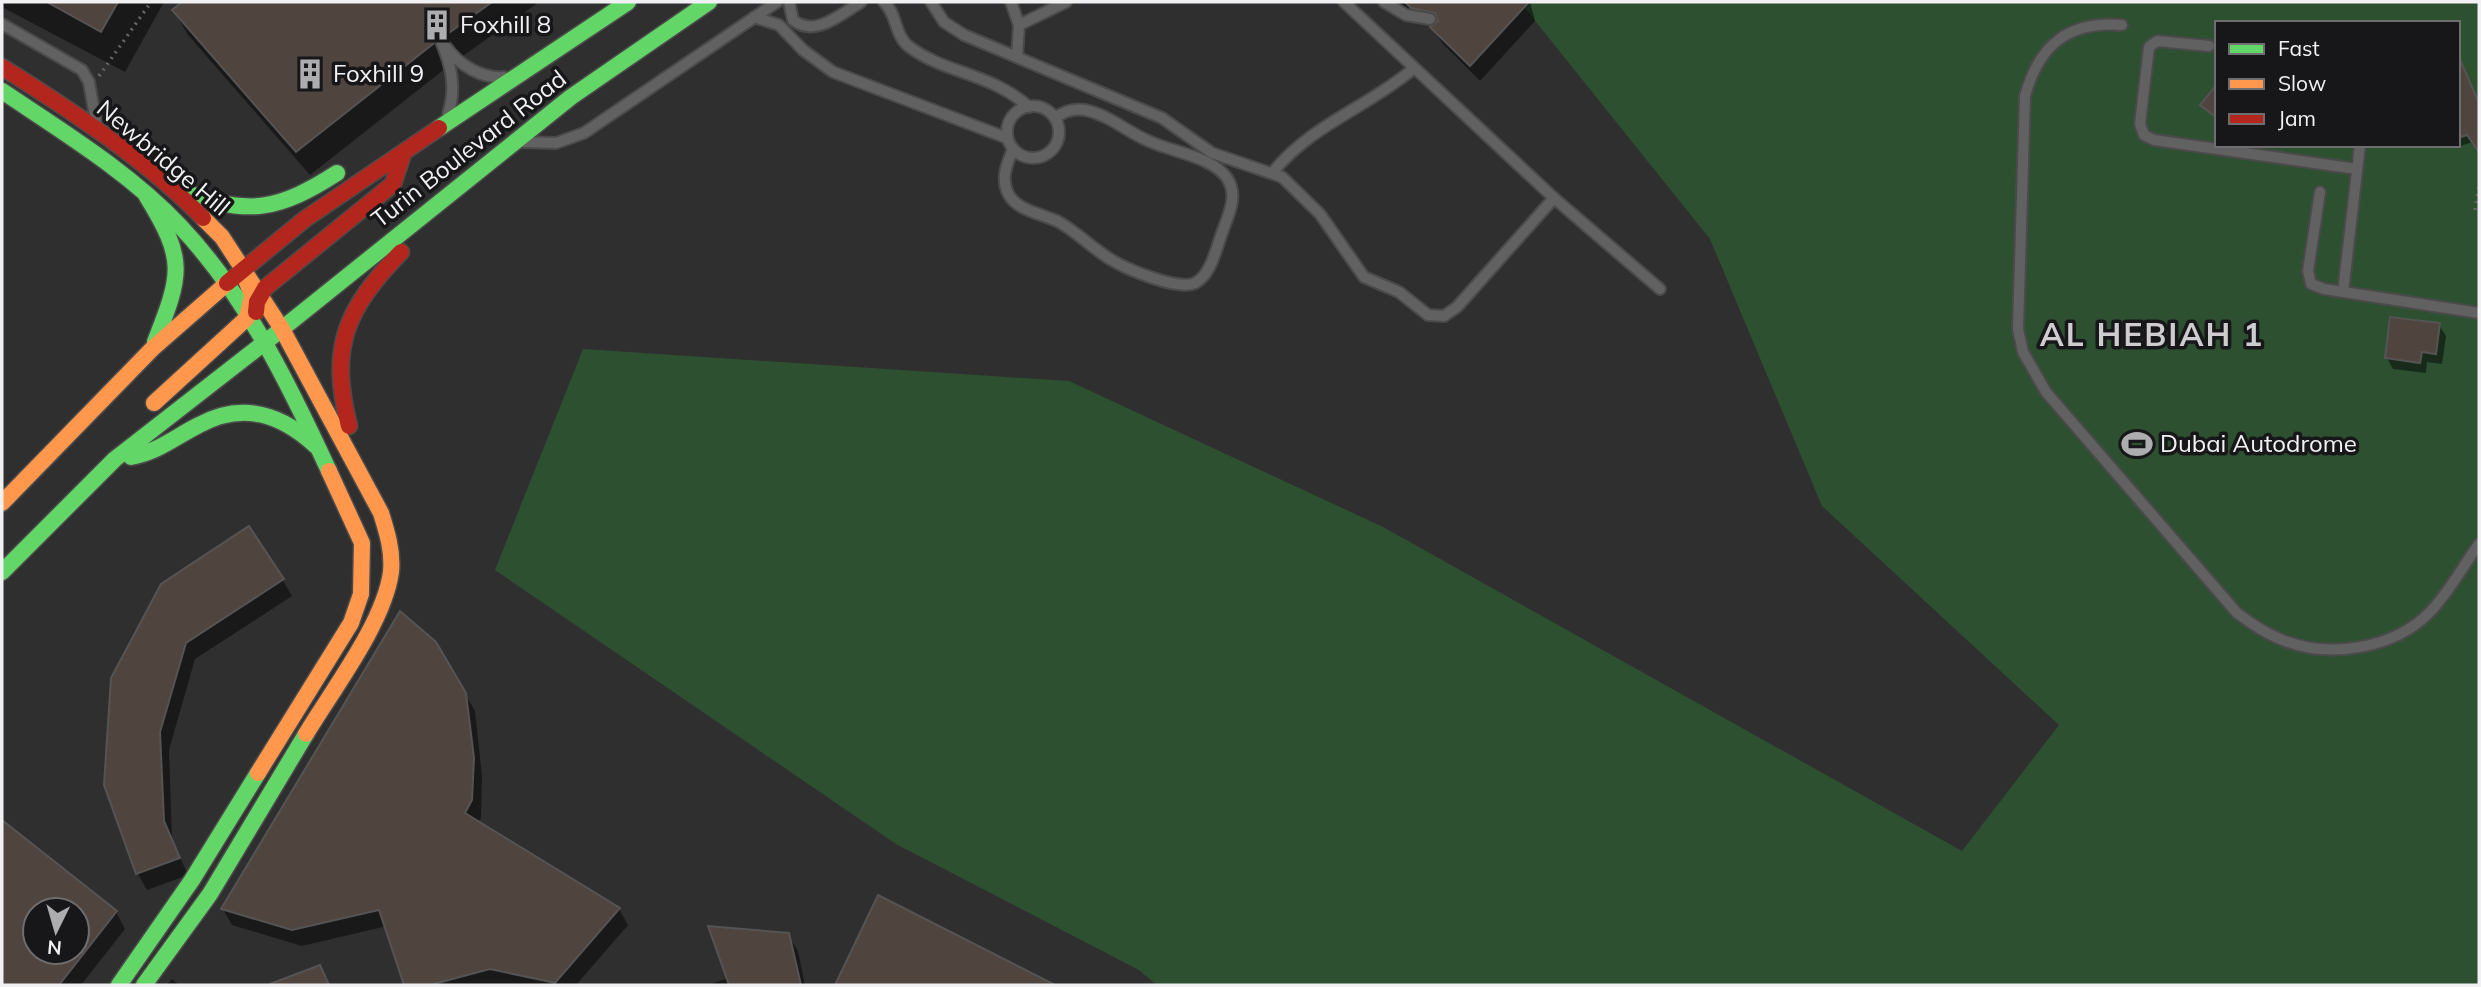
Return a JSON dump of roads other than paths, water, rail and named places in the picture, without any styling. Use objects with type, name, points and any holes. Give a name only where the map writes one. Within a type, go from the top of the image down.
[{"type":"main road","name":"Turin Boulevard Road","points":[[2,503],[153,348],[305,219],[403,154],[612,7],[628,2]]},
{"type":"main road","name":"Turin Boulevard Road","points":[[2,572],[115,459],[571,97],[709,2]]},
{"type":"main road","name":"Newbridge Hill","points":[[2,67],[58,102],[163,182],[208,222],[282,329],[381,513],[390,544],[391,570],[383,606],[210,894],[144,985]]},
{"type":"main road","name":"Newbridge Hill","points":[[2,91],[146,195],[189,236],[225,285],[281,371],[362,543],[365,568],[358,609],[192,880],[120,985]]},
{"type":"main road","points":[[163,182],[222,206],[262,209],[286,203],[357,162],[403,154],[401,168],[393,184],[292,264],[260,295],[256,310],[264,343]]},
{"type":"main road","points":[[146,195],[172,237],[178,263],[175,290],[153,348]]},
{"type":"main road","points":[[350,457],[350,431],[340,402],[337,380],[343,337],[363,293],[409,241],[415,219]]},
{"type":"main road","points":[[141,414],[247,318],[252,295],[242,270]]},
{"type":"main road","points":[[117,437],[115,459],[155,452],[204,421],[250,413],[284,421],[316,446]]},
{"type":"lane","points":[[514,141],[556,143],[575,138],[778,2]]},
{"type":"lane","points":[[789,2],[793,20],[806,27]]},
{"type":"lane","points":[[793,41],[806,27],[822,24],[861,2]]},
{"type":"lane","points":[[754,17],[772,20],[793,41],[833,72],[1007,138],[1013,149],[1032,159],[1046,155],[1059,138],[1055,118],[1044,108],[1029,107],[994,82],[913,50],[901,38],[893,13],[884,2]]},
{"type":"lane","points":[[931,2],[937,13],[954,29],[1162,118],[1212,153],[1273,172],[1290,184],[1320,214],[1364,277],[1399,292],[1423,313],[1436,317],[1457,307],[1554,198]]},
{"type":"lane","points":[[1010,2],[1019,25],[1017,57]]},
{"type":"lane","points":[[1019,25],[1066,2]]},
{"type":"lane","points":[[1343,2],[1554,198],[1660,289]]},
{"type":"lane","points":[[1384,2],[1406,15],[1430,19]]},
{"type":"lane","points":[[2122,25],[2098,23],[2075,29],[2056,40],[2031,75],[2025,96],[2018,329],[2023,352],[2046,393],[2236,613],[2261,631],[2288,643],[2318,649],[2347,649],[2377,643],[2404,631],[2428,613],[2479,544]]},
{"type":"lane","points":[[2,24],[76,66],[86,76],[97,132]]},
{"type":"lane","points":[[444,125],[453,92],[447,56],[440,39],[451,53],[480,73],[498,77],[514,76]]},
{"type":"lane","points":[[2209,46],[2163,41],[2149,47],[2140,124],[2144,135],[2154,140],[2357,169]]},
{"type":"lane","points":[[1273,172],[1306,138],[1373,100],[1413,69]]},
{"type":"lane","points":[[1007,138],[1012,117],[1029,107]]},
{"type":"lane","points":[[1013,149],[1005,176],[1007,191],[1014,203],[1075,231],[1126,267],[1178,285],[1190,285],[1201,279],[1231,208],[1230,184],[1221,172],[1150,142],[1117,122],[1088,111],[1071,110],[1055,118]]},
{"type":"lane","points":[[2343,292],[2360,147]]},
{"type":"lane","points":[[2320,192],[2308,278],[2317,288],[2479,313]]},
{"type":"place","name":"Foxhill 8","points":[[437,25]]},
{"type":"place","name":"Foxhill 9","points":[[310,74]]},
{"type":"place","name":"Dubai Autodrome","points":[[2137,444]]},
{"type":"district","name":"AL HEBIAH 1","points":[[2152,335]]}]
